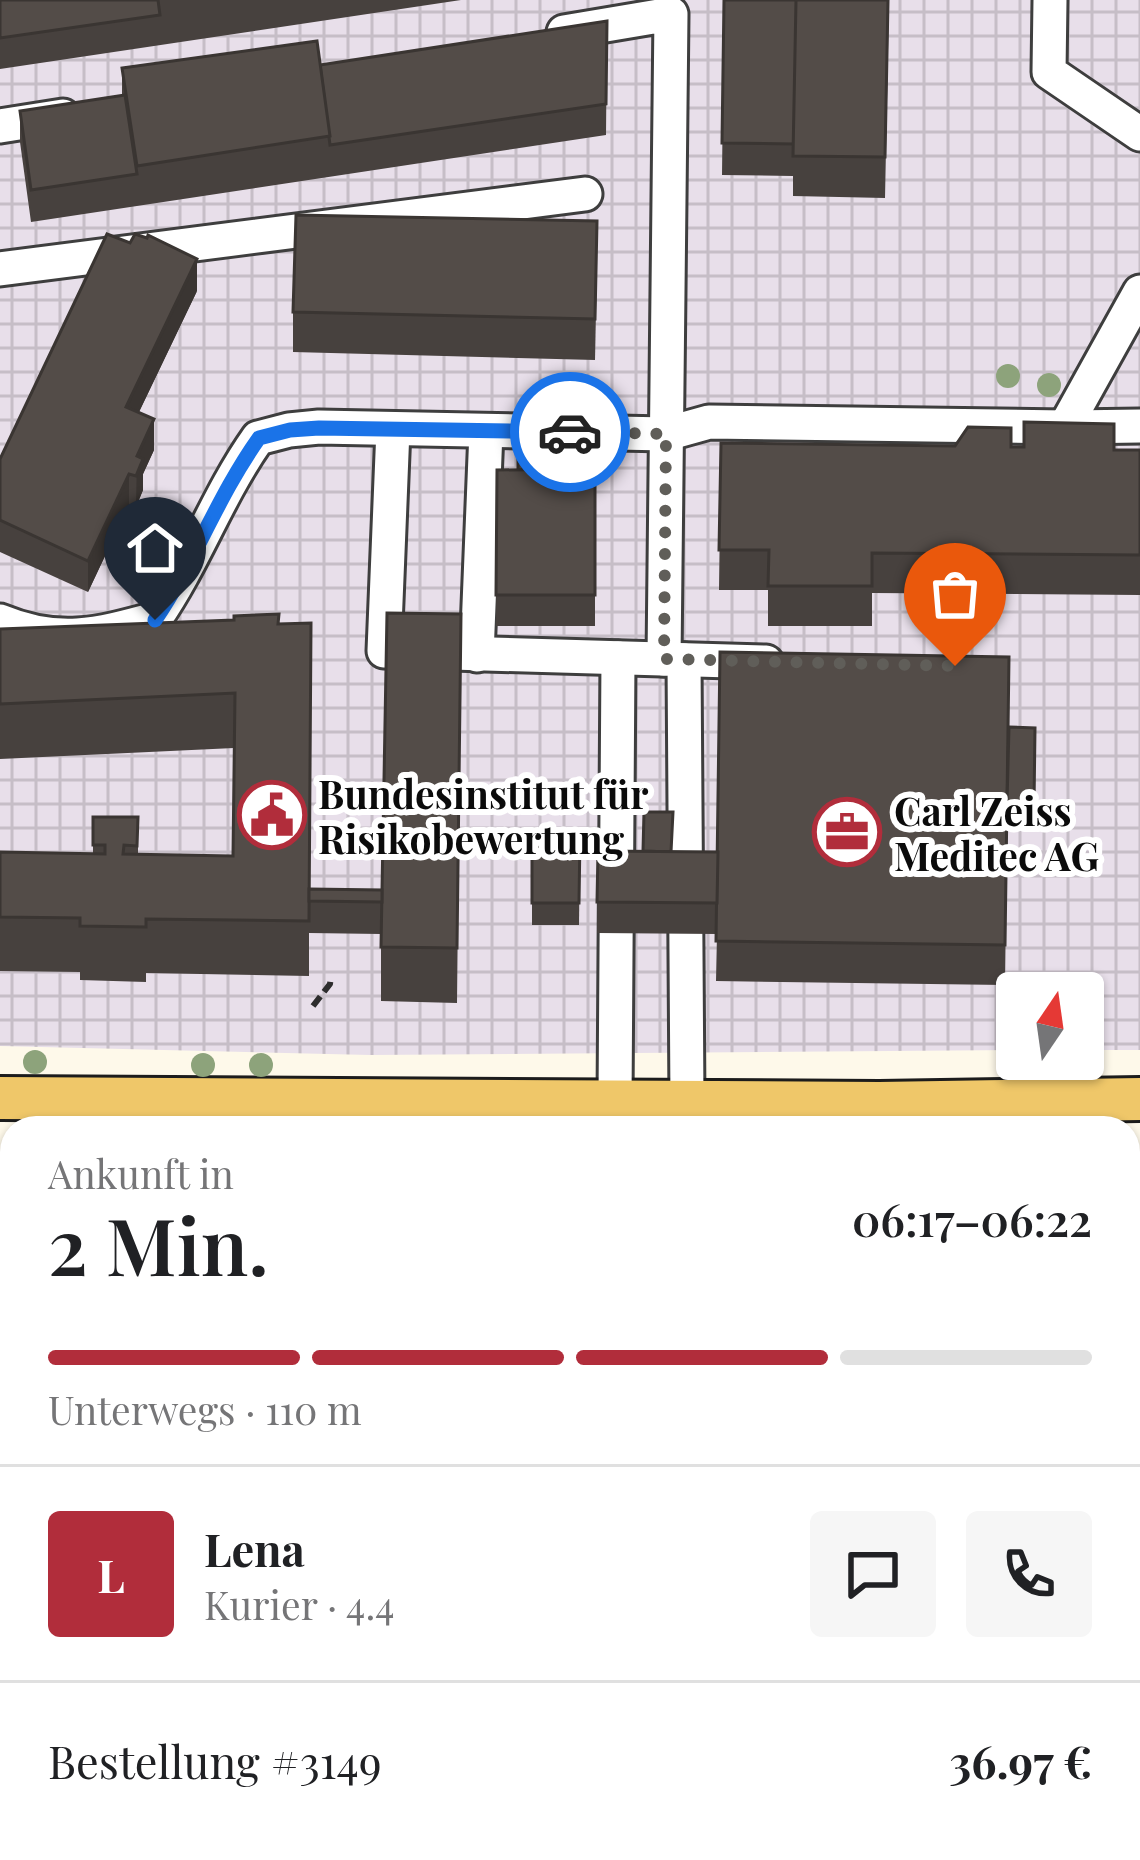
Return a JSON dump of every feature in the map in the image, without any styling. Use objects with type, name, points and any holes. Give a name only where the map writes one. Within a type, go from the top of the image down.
[{"type":"main road","points":[[0,1098],[879,1103],[1140,1099]]},
{"type":"street","points":[[1050,0],[1049,72],[1140,134]]},
{"type":"street","points":[[532,37],[671,14],[666,434],[686,1102]]},
{"type":"street","points":[[0,126],[93,111]]},
{"type":"street","points":[[0,268],[585,194]]},
{"type":"street","points":[[1065,427],[1140,292]]},
{"type":"street","points":[[0,621],[28,632],[93,636],[155,620],[175,592],[233,475],[259,438],[290,430],[666,434],[709,422],[1140,426]]},
{"type":"street","points":[[393,429],[383,651],[797,662]]},
{"type":"street","points":[[477,655],[486,431]]},
{"type":"street","points":[[615,1101],[618,658]]},
{"type":"path","points":[[314,1006],[331,984],[331,976]]},
{"type":"shaded area","points":[[0,0],[1140,0],[1140,1050],[1104,1050],[1104,972],[996,972],[996,1050],[370,1055],[0,1046]]},
{"type":"building","points":[[0,0],[158,0],[160,15],[0,38]]},
{"type":"building","points":[[724,0],[797,0],[794,144],[722,143]]},
{"type":"building","points":[[796,0],[888,0],[885,157],[793,156]]},
{"type":"building","points":[[607,21],[606,104],[330,145],[320,65]]},
{"type":"building","points":[[317,41],[330,136],[137,166],[122,68]]},
{"type":"building","points":[[125,95],[137,174],[31,190],[20,111]]},
{"type":"building","points":[[296,215],[597,221],[595,319],[293,312]]},
{"type":"building","points":[[107,234],[130,243],[135,234],[148,235],[197,259],[126,407],[154,419],[137,456],[143,459],[136,476],[129,474],[88,561],[0,520],[0,459]]},
{"type":"building","points":[[1024,422],[1114,424],[1114,450],[1140,450],[1140,555],[872,553],[872,586],[768,586],[769,550],[719,550],[721,443],[955,446],[968,427],[1011,428],[1011,447],[1024,447]]},
{"type":"building","points":[[518,457],[592,458],[591,469],[518,470]]},
{"type":"building","points":[[595,469],[595,595],[496,595],[497,470]]},
{"type":"building","points":[[387,613],[461,614],[457,948],[381,947]]},
{"type":"building","points":[[279,614],[278,624],[311,623],[309,921],[146,919],[146,927],[80,926],[80,918],[0,917],[0,852],[105,854],[105,845],[93,845],[93,817],[138,817],[137,846],[124,845],[123,854],[233,856],[235,693],[0,704],[0,629]]},
{"type":"building","points":[[720,652],[1009,657],[1005,945],[716,941]]},
{"type":"building","points":[[1009,727],[1035,728],[1034,805],[1007,803]]},
{"type":"building","points":[[644,812],[673,812],[671,852],[643,851]]},
{"type":"building","points":[[532,836],[580,836],[579,903],[532,903]]},
{"type":"building","points":[[598,851],[718,852],[717,903],[597,902]]},
{"type":"building","points":[[309,889],[382,890],[382,902],[309,901]]},
{"type":"way so far","points":[[570,432],[666,434],[664,659],[955,666]]},
{"type":"place","name":"Bundesinstitut für Risikobewertung","points":[[272,815]]},
{"type":"place","name":"Carl Zeiss Meditec AG","points":[[847,832]]},
{"type":"route","points":[[155,620],[175,592],[233,475],[259,438],[319,428],[570,432]]}]
